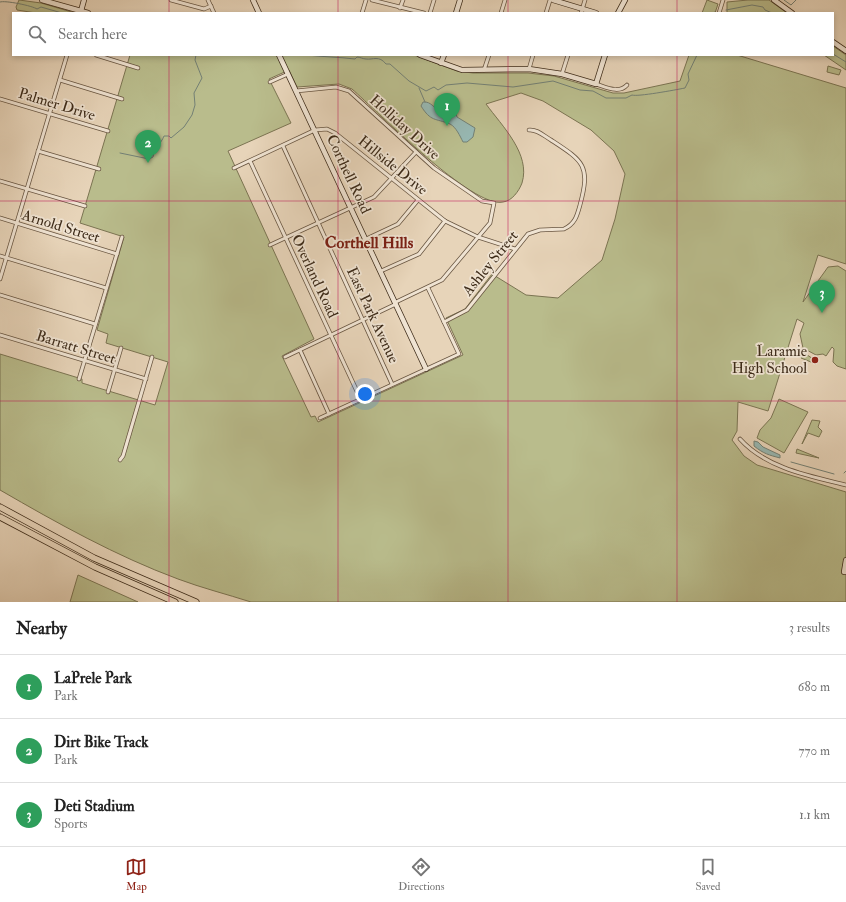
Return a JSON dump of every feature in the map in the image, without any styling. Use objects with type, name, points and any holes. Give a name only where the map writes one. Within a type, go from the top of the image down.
[{"type":"highway","points":[[0,507],[94,558],[196,602]]},
{"type":"highway","points":[[0,517],[95,567],[176,602]]},
{"type":"street","points":[[42,0],[80,12],[84,0]]},
{"type":"street","points":[[171,0],[204,9],[211,6]]},
{"type":"street","points":[[208,0],[214,12]]},
{"type":"street","points":[[253,0],[259,12]]},
{"type":"street","points":[[362,12],[366,0]]},
{"type":"street","points":[[372,0],[419,12]]},
{"type":"street","points":[[400,8],[403,0]]},
{"type":"street","points":[[430,12],[434,0]]},
{"type":"street","points":[[456,12],[460,0]]},
{"type":"street","points":[[501,12],[505,0]]},
{"type":"street","points":[[546,12],[551,0],[582,11],[586,0]]},
{"type":"street","points":[[619,12],[625,0]]},
{"type":"street","points":[[719,12],[723,0]]},
{"type":"street","points":[[774,0],[791,12]]},
{"type":"street","points":[[834,43],[846,52]]},
{"type":"street","points":[[0,279],[67,56]]},
{"type":"street","points":[[99,56],[138,68]]},
{"type":"street","name":"Corthell Road","points":[[279,56],[426,369]]},
{"type":"street","points":[[423,56],[462,70],[529,69],[562,74],[618,90],[622,90],[627,85]]},
{"type":"street","points":[[441,63],[444,56]]},
{"type":"street","points":[[484,70],[489,56]]},
{"type":"street","points":[[529,69],[533,56]]},
{"type":"street","points":[[562,74],[568,56]]},
{"type":"street","points":[[596,84],[605,56]]},
{"type":"street","points":[[270,82],[288,74]]},
{"type":"street","points":[[60,80],[122,99]]},
{"type":"street","name":"Holliday Drive","points":[[296,90],[336,87],[349,91],[434,168],[468,192],[482,200],[494,203],[490,223],[478,237]]},
{"type":"street","name":"Palmer Drive","points":[[0,99],[108,131]]},
{"type":"street","name":"Hillside Drive","points":[[315,130],[323,129],[332,131],[444,221],[478,237],[515,249]]},
{"type":"street","points":[[234,168],[315,130]]},
{"type":"street","name":"Ashley Street","points":[[444,322],[467,310],[524,237],[534,231],[564,230],[572,224],[578,214],[586,184],[585,172],[577,158],[537,131],[529,130]]},
{"type":"street","name":"East Park Avenue","points":[[283,146],[392,384]]},
{"type":"street","points":[[38,151],[99,169]]},
{"type":"street","points":[[270,245],[374,197],[416,152]]},
{"type":"street","name":"Overland Road","points":[[250,161],[361,400]]},
{"type":"street","points":[[0,181],[85,206]]},
{"type":"street","points":[[366,239],[398,224],[418,200]]},
{"type":"street","name":"Arnold Street","points":[[0,218],[116,254]]},
{"type":"street","points":[[381,271],[419,254],[444,221]]},
{"type":"street","points":[[79,379],[122,237]]},
{"type":"street","points":[[285,357],[442,280],[478,237]]},
{"type":"street","points":[[0,256],[106,288]]},
{"type":"street","points":[[320,418],[459,354],[428,288]]},
{"type":"street","points":[[0,295],[95,324]]},
{"type":"street","name":"Barratt Street","points":[[0,335],[146,379]]},
{"type":"street","points":[[108,392],[121,348]]},
{"type":"street","points":[[300,350],[329,414]]},
{"type":"street","points":[[120,460],[123,456],[152,357]]},
{"type":"street","points":[[740,439],[753,452],[768,461],[846,485]]},
{"type":"street","points":[[845,569],[846,560]]},
{"type":"green space","points":[[19,0],[41,3],[72,12],[30,12],[17,10],[16,7]]},
{"type":"green space","points":[[707,0],[718,4],[715,12],[702,12]]},
{"type":"green space","points":[[769,0],[786,12],[727,12],[727,2]]},
{"type":"green space","points":[[834,47],[846,55],[846,70],[825,56],[834,56]]},
{"type":"green space","points":[[130,56],[417,56],[457,71],[473,73],[528,73],[554,76],[613,93],[624,93],[680,81],[689,56],[740,56],[846,88],[846,264],[818,255],[803,302],[828,267],[838,266],[846,271],[846,369],[837,366],[833,362],[834,349],[832,347],[826,356],[823,354],[816,355],[803,348],[800,334],[804,323],[797,319],[768,411],[738,402],[737,431],[732,440],[744,456],[757,465],[846,492],[846,602],[251,602],[178,579],[155,570],[65,527],[0,490],[0,354],[82,379],[82,383],[155,405],[168,362],[106,343],[108,334],[97,330],[124,237],[80,223]],"holes":[[[289,70],[297,87],[339,84],[352,89],[403,136],[449,175],[470,190],[489,200],[503,202],[512,198],[521,186],[524,172],[519,151],[507,131],[486,104],[521,93],[543,101],[591,130],[614,151],[625,174],[615,219],[602,260],[558,298],[526,295],[492,274],[465,309],[446,318],[463,355],[318,422],[315,416],[311,417],[282,356],[314,339],[228,151],[291,123],[269,79]]]},
{"type":"green space","points":[[828,66],[841,70],[839,75],[827,72]]},
{"type":"green space","points":[[801,353],[804,353],[818,362],[816,364],[801,358]]},
{"type":"green space","points":[[779,399],[808,412],[784,453],[757,438],[760,430],[771,418]]},
{"type":"green space","points":[[812,420],[820,421],[818,427],[822,431],[819,437],[808,433],[802,444]]},
{"type":"green space","points":[[797,449],[819,458],[796,453]]},
{"type":"green space","points":[[78,575],[138,602],[70,602]]},
{"type":"water","points":[[423,102],[429,103],[442,111],[458,108],[456,114],[457,117],[475,128],[473,137],[467,142],[463,142],[458,132],[452,125],[434,119],[428,115],[421,106]]},
{"type":"water","points":[[754,441],[780,455],[780,458],[761,451],[754,446]]},
{"type":"waterway","points":[[784,0],[791,5],[796,0]]},
{"type":"waterway","points":[[0,2],[30,6],[37,9],[41,7],[58,12]]},
{"type":"waterway","points":[[726,10],[752,5],[763,7],[770,12]]},
{"type":"waterway","points":[[834,55],[846,62]]},
{"type":"waterway","points":[[120,153],[149,159],[153,157],[164,136],[169,136],[171,138],[184,127],[192,115],[195,105],[194,93],[202,78],[195,60],[196,56]]},
{"type":"waterway","points":[[319,56],[378,59],[386,64],[390,64],[409,81],[426,91],[434,87],[438,90],[446,85],[467,83],[513,87],[553,81],[580,90],[593,91],[606,98],[626,98],[632,95],[685,88],[689,80],[688,74],[697,56]]},
{"type":"waterway","points":[[419,88],[425,102]]},
{"type":"waterway","points":[[791,462],[834,474]]},
{"type":"place","name":"LaPrele Park","points":[[447,126]]},
{"type":"place","name":"Dirt Bike Track","points":[[148,163]]},
{"type":"place","name":"Deti Stadium","points":[[822,313]]},
{"type":"place","name":"Laramie High School","points":[[815,360]]},
{"type":"district","name":"Corthell Hills","points":[[369,242]]}]
